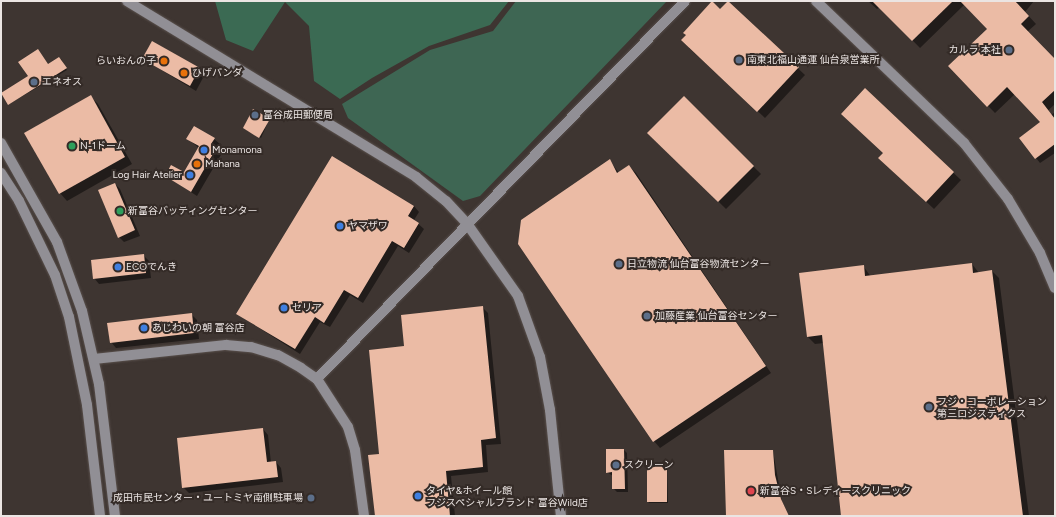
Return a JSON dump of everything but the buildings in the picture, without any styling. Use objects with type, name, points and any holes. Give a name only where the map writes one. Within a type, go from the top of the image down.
[{"type":"street","points":[[128,1],[416,177],[446,201],[468,225],[518,296],[540,357],[550,410],[561,516]]},
{"type":"street","points":[[317,379],[685,1]]},
{"type":"street","points":[[816,1],[964,143],[1008,199],[1040,253],[1055,288]]},
{"type":"street","points":[[1,143],[57,242],[82,311],[94,359],[115,516]]},
{"type":"street","points":[[1,173],[19,201],[55,275],[69,317],[87,405],[100,516]]},
{"type":"street","points":[[94,359],[186,348],[239,346],[278,355],[317,379],[342,414],[353,438],[364,516]]},
{"type":"green space","points":[[215,1],[509,1],[490,25],[429,46],[372,78],[340,99],[314,81],[309,26],[285,2],[253,51],[226,40]]},
{"type":"green space","points":[[516,1],[667,1],[480,196],[463,201],[348,118],[342,104],[430,50],[493,31]]},
{"type":"place","name":"カルラ 本社","points":[[1009,50]]},
{"type":"place","name":"南東北福山通運 仙台泉営業所","points":[[739,60]]},
{"type":"place","name":"らいおんの子","points":[[164,61]]},
{"type":"place","name":"ひげパンダ","points":[[184,73]]},
{"type":"place","name":"エネオス","points":[[34,82]]},
{"type":"place","name":"富谷成田郵便局","points":[[255,115]]},
{"type":"place","name":"N-1ドーム","points":[[72,146]]},
{"type":"place","name":"Monamona","points":[[204,150]]},
{"type":"place","name":"Mahana","points":[[197,164]]},
{"type":"place","name":"Log Hair Atelier","points":[[190,175]]},
{"type":"place","name":"新富谷バッティングセンター","points":[[120,211]]},
{"type":"place","name":"ヤマザワ","points":[[340,226]]},
{"type":"place","name":"日立物流 仙台富谷物流センター","points":[[619,264]]},
{"type":"place","name":"ECOでんき","points":[[118,267]]},
{"type":"place","name":"セリア","points":[[284,308]]},
{"type":"place","name":"加藤産業 仙台富谷センター","points":[[647,316]]},
{"type":"place","name":"あじわいの朝 富谷店","points":[[144,328]]},
{"type":"place","name":"フジ・コーポレーション 第三ロジスティクス","points":[[929,407]]},
{"type":"place","name":"スクリーン","points":[[616,465]]},
{"type":"place","name":"新富谷S・Sレディースクリニック","points":[[751,491]]},
{"type":"place","name":"タイヤ&ホイール館 フジスペシャルブランド 富谷Wild店","points":[[418,496]]},
{"type":"place","name":"成田市民センター・ユートミヤ南側駐車場","points":[[311,498]]}]
